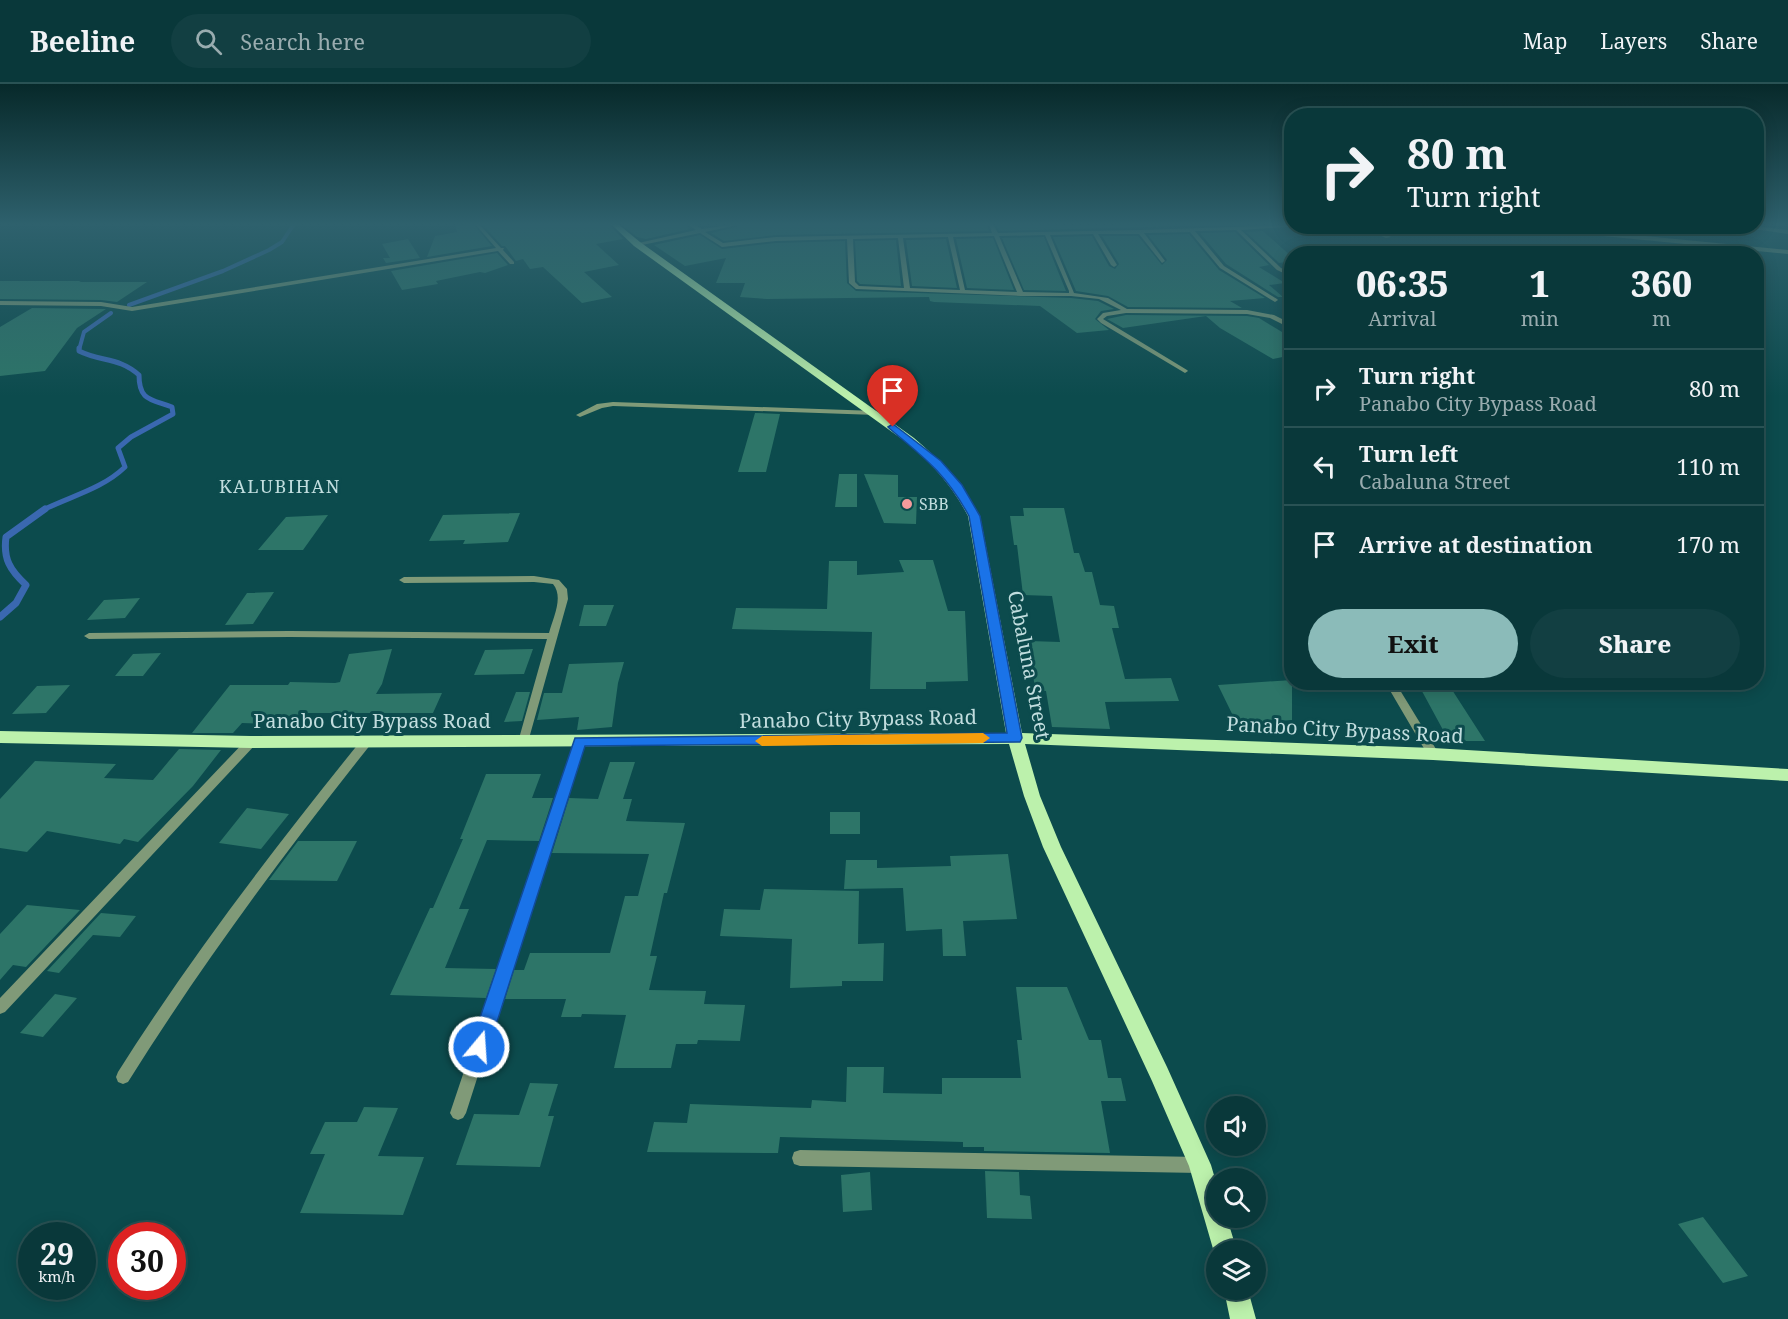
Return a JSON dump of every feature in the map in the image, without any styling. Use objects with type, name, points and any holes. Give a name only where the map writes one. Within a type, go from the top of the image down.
[{"type":"main road","name":"Cabaluna Street","points":[[690,282],[876,413],[937,463],[958,487],[974,516],[1015,738],[1032,796],[1052,847],[1160,1074],[1200,1165],[1222,1240]]},
{"type":"main road","name":"Panabo City Bypass Road","points":[[0,737],[252,742],[1015,738],[1433,754],[1788,775]]},
{"type":"main road","points":[[1238,1300],[1243,1319]]},
{"type":"street","points":[[0,303],[101,304],[120,308],[140,308],[302,282]]},
{"type":"street","points":[[852,282],[858,288],[1021,294],[1072,292],[1110,299],[1126,310]]},
{"type":"street","points":[[906,282],[907,290]]},
{"type":"street","points":[[961,282],[963,292]]},
{"type":"street","points":[[1016,282],[1021,294]]},
{"type":"street","points":[[1068,282],[1072,292]]},
{"type":"street","points":[[1246,282],[1275,300]]},
{"type":"street","points":[[1185,371],[1100,318],[1105,314],[1126,310],[1260,313],[1284,323]]},
{"type":"street","points":[[580,415],[600,406],[613,404],[876,413]]},
{"type":"street","points":[[404,580],[534,579],[556,582],[562,589],[563,599],[523,742]]},
{"type":"street","points":[[90,636],[290,634],[552,636]]},
{"type":"street","points":[[1395,690],[1433,754]]},
{"type":"street","points":[[123,1077],[161,1014],[218,934],[290,836],[367,741]]},
{"type":"street","points":[[458,1113],[580,741]]},
{"type":"street","points":[[0,1008],[252,742]]},
{"type":"street","points":[[800,1158],[1200,1165]]},
{"type":"building","points":[[0,282],[147,282],[117,302],[0,299]]},
{"type":"building","points":[[397,282],[436,282],[438,284],[402,290]]},
{"type":"building","points":[[559,282],[595,282],[612,297],[582,303]]},
{"type":"building","points":[[847,282],[856,291],[1071,298],[1098,301],[1114,309],[1101,311],[1095,319],[1109,330],[1077,333],[1040,306],[934,302],[930,301],[929,297],[767,299],[740,297],[745,283],[716,283]]},
{"type":"building","points":[[858,282],[901,282],[901,286],[860,284]]},
{"type":"building","points":[[911,282],[956,282],[957,288],[912,286]]},
{"type":"building","points":[[966,282],[1011,282],[1014,290],[967,288]]},
{"type":"building","points":[[1020,282],[1062,282],[1066,291],[1024,290]]},
{"type":"building","points":[[1072,282],[1238,282],[1265,298],[1230,301],[1242,308],[1128,307],[1108,296],[1076,291]]},
{"type":"building","points":[[1254,282],[1284,282],[1269,285],[1283,297],[1278,297]]},
{"type":"building","points":[[32,308],[106,309],[77,328],[45,371],[0,376],[0,327]]},
{"type":"building","points":[[1126,315],[1247,316],[1259,318],[1284,333],[1284,357],[1273,359],[1220,328],[1206,316],[1123,328],[1107,319]]},
{"type":"building","points":[[755,413],[780,414],[766,472],[738,472]]},
{"type":"building","points":[[839,474],[857,474],[857,507],[835,507]]},
{"type":"building","points":[[864,474],[898,475],[898,497],[917,497],[916,524],[884,523]]},
{"type":"building","points":[[1023,508],[1064,508],[1074,553],[1079,553],[1085,572],[1092,572],[1100,605],[1114,606],[1119,628],[1112,628],[1125,679],[1171,678],[1179,701],[1105,702],[1110,729],[1052,727],[1046,691],[1035,690],[1029,641],[1060,642],[1052,596],[1023,595],[1017,545],[1014,545],[1010,516],[1024,516]]},
{"type":"building","points":[[520,513],[508,542],[463,544],[465,540],[429,541],[443,515]]},
{"type":"building","points":[[328,515],[303,550],[258,550],[286,517]]},
{"type":"building","points":[[899,560],[933,560],[948,611],[965,611],[968,681],[926,682],[926,689],[870,689],[872,632],[732,629],[736,608],[827,609],[829,561],[857,561],[857,575],[904,572]]},
{"type":"building","points":[[274,592],[253,624],[225,625],[247,593]]},
{"type":"building","points":[[140,598],[125,618],[87,620],[104,600]]},
{"type":"building","points":[[584,605],[614,605],[606,626],[579,626]]},
{"type":"building","points":[[392,649],[382,684],[376,694],[442,693],[433,713],[308,713],[300,725],[242,723],[233,733],[192,733],[230,685],[340,682],[349,654]]},
{"type":"building","points":[[533,649],[524,674],[474,675],[485,650]]},
{"type":"building","points":[[161,653],[143,676],[115,676],[133,654]]},
{"type":"building","points":[[624,662],[618,683],[612,727],[577,730],[579,717],[537,720],[544,693],[562,693],[569,664]]},
{"type":"building","points":[[1284,681],[1284,690],[1292,690],[1292,720],[1237,724],[1218,685]]},
{"type":"building","points":[[70,685],[46,713],[12,714],[37,686]]},
{"type":"building","points":[[1421,690],[1452,690],[1485,741],[1449,741]]},
{"type":"building","points":[[516,692],[530,692],[522,721],[504,722]]},
{"type":"building","points":[[179,749],[221,750],[193,786],[138,842],[124,839],[120,844],[47,831],[27,852],[0,848],[0,799],[35,761],[116,764],[104,778],[153,780]]},
{"type":"building","points":[[610,762],[635,762],[623,799],[632,799],[626,821],[685,823],[667,893],[664,893],[650,956],[657,956],[649,990],[706,991],[704,1004],[745,1005],[740,1041],[698,1040],[697,1044],[676,1044],[671,1068],[614,1068],[626,1015],[582,1014],[581,1017],[561,1017],[566,999],[505,999],[514,970],[524,970],[530,953],[610,953],[625,896],[638,896],[649,854],[552,853],[569,798],[598,799]]},
{"type":"building","points":[[486,774],[541,774],[532,798],[553,798],[539,841],[487,840],[459,909],[469,909],[445,968],[496,969],[486,998],[390,995],[430,908],[433,908],[463,839],[460,839]]},
{"type":"building","points":[[247,808],[289,814],[261,849],[219,843]]},
{"type":"building","points":[[830,812],[860,812],[860,834],[830,834]]},
{"type":"building","points":[[298,841],[357,841],[337,881],[269,880]]},
{"type":"building","points":[[1008,854],[1017,919],[963,921],[966,956],[943,956],[942,929],[906,931],[903,888],[844,889],[846,860],[877,860],[877,868],[951,866],[950,856]]},
{"type":"building","points":[[764,889],[859,891],[858,944],[884,943],[883,981],[842,981],[842,986],[790,988],[792,939],[720,936],[724,909],[760,910]]},
{"type":"building","points":[[27,905],[80,910],[26,967],[13,965],[0,980],[0,934]]},
{"type":"building","points":[[101,913],[136,916],[120,937],[93,935],[59,973],[47,971]]},
{"type":"building","points":[[1016,987],[1067,987],[1089,1040],[1101,1040],[1108,1078],[1121,1078],[1126,1101],[1101,1101],[1110,1153],[984,1151],[984,1147],[963,1147],[963,1142],[780,1137],[778,1153],[647,1152],[654,1122],[687,1123],[690,1104],[811,1108],[812,1100],[846,1102],[847,1067],[884,1067],[883,1093],[942,1094],[942,1078],[1021,1078],[1017,1040],[1022,1040]]},
{"type":"building","points":[[55,994],[77,998],[43,1037],[20,1033]]},
{"type":"building","points":[[530,1083],[558,1084],[548,1116],[554,1116],[540,1167],[456,1165],[474,1114],[519,1115]]},
{"type":"building","points":[[364,1107],[398,1108],[378,1156],[424,1157],[403,1215],[300,1213],[325,1154],[310,1154],[325,1122],[357,1122]]},
{"type":"building","points":[[985,1171],[1019,1172],[1020,1195],[1030,1196],[1032,1219],[987,1218]]},
{"type":"building","points":[[870,1172],[872,1210],[843,1212],[841,1175]]},
{"type":"building","points":[[1703,1217],[1748,1276],[1723,1283],[1678,1224]]},
{"type":"waterway","points":[[129,305],[194,282]]},
{"type":"waterway","points":[[79,350],[84,332],[111,313]]},
{"type":"waterway","points":[[45,509],[96,487],[116,475],[125,467],[118,448],[131,437],[173,414],[172,407],[152,400],[144,394],[141,390],[139,375],[132,369],[79,350]]},
{"type":"waterway","points":[[0,617],[16,603],[26,585],[9,564],[5,545],[6,537],[45,509]]},
{"type":"slow traffic","points":[[762,741],[983,738]]},
{"type":"place","name":"SBB","points":[[907,504]]},
{"type":"district","name":"KALUBIHAN","points":[[280,487]]},
{"type":"route","points":[[479,1047],[580,741],[1015,738],[974,516],[958,487],[937,463],[893,427]]}]
